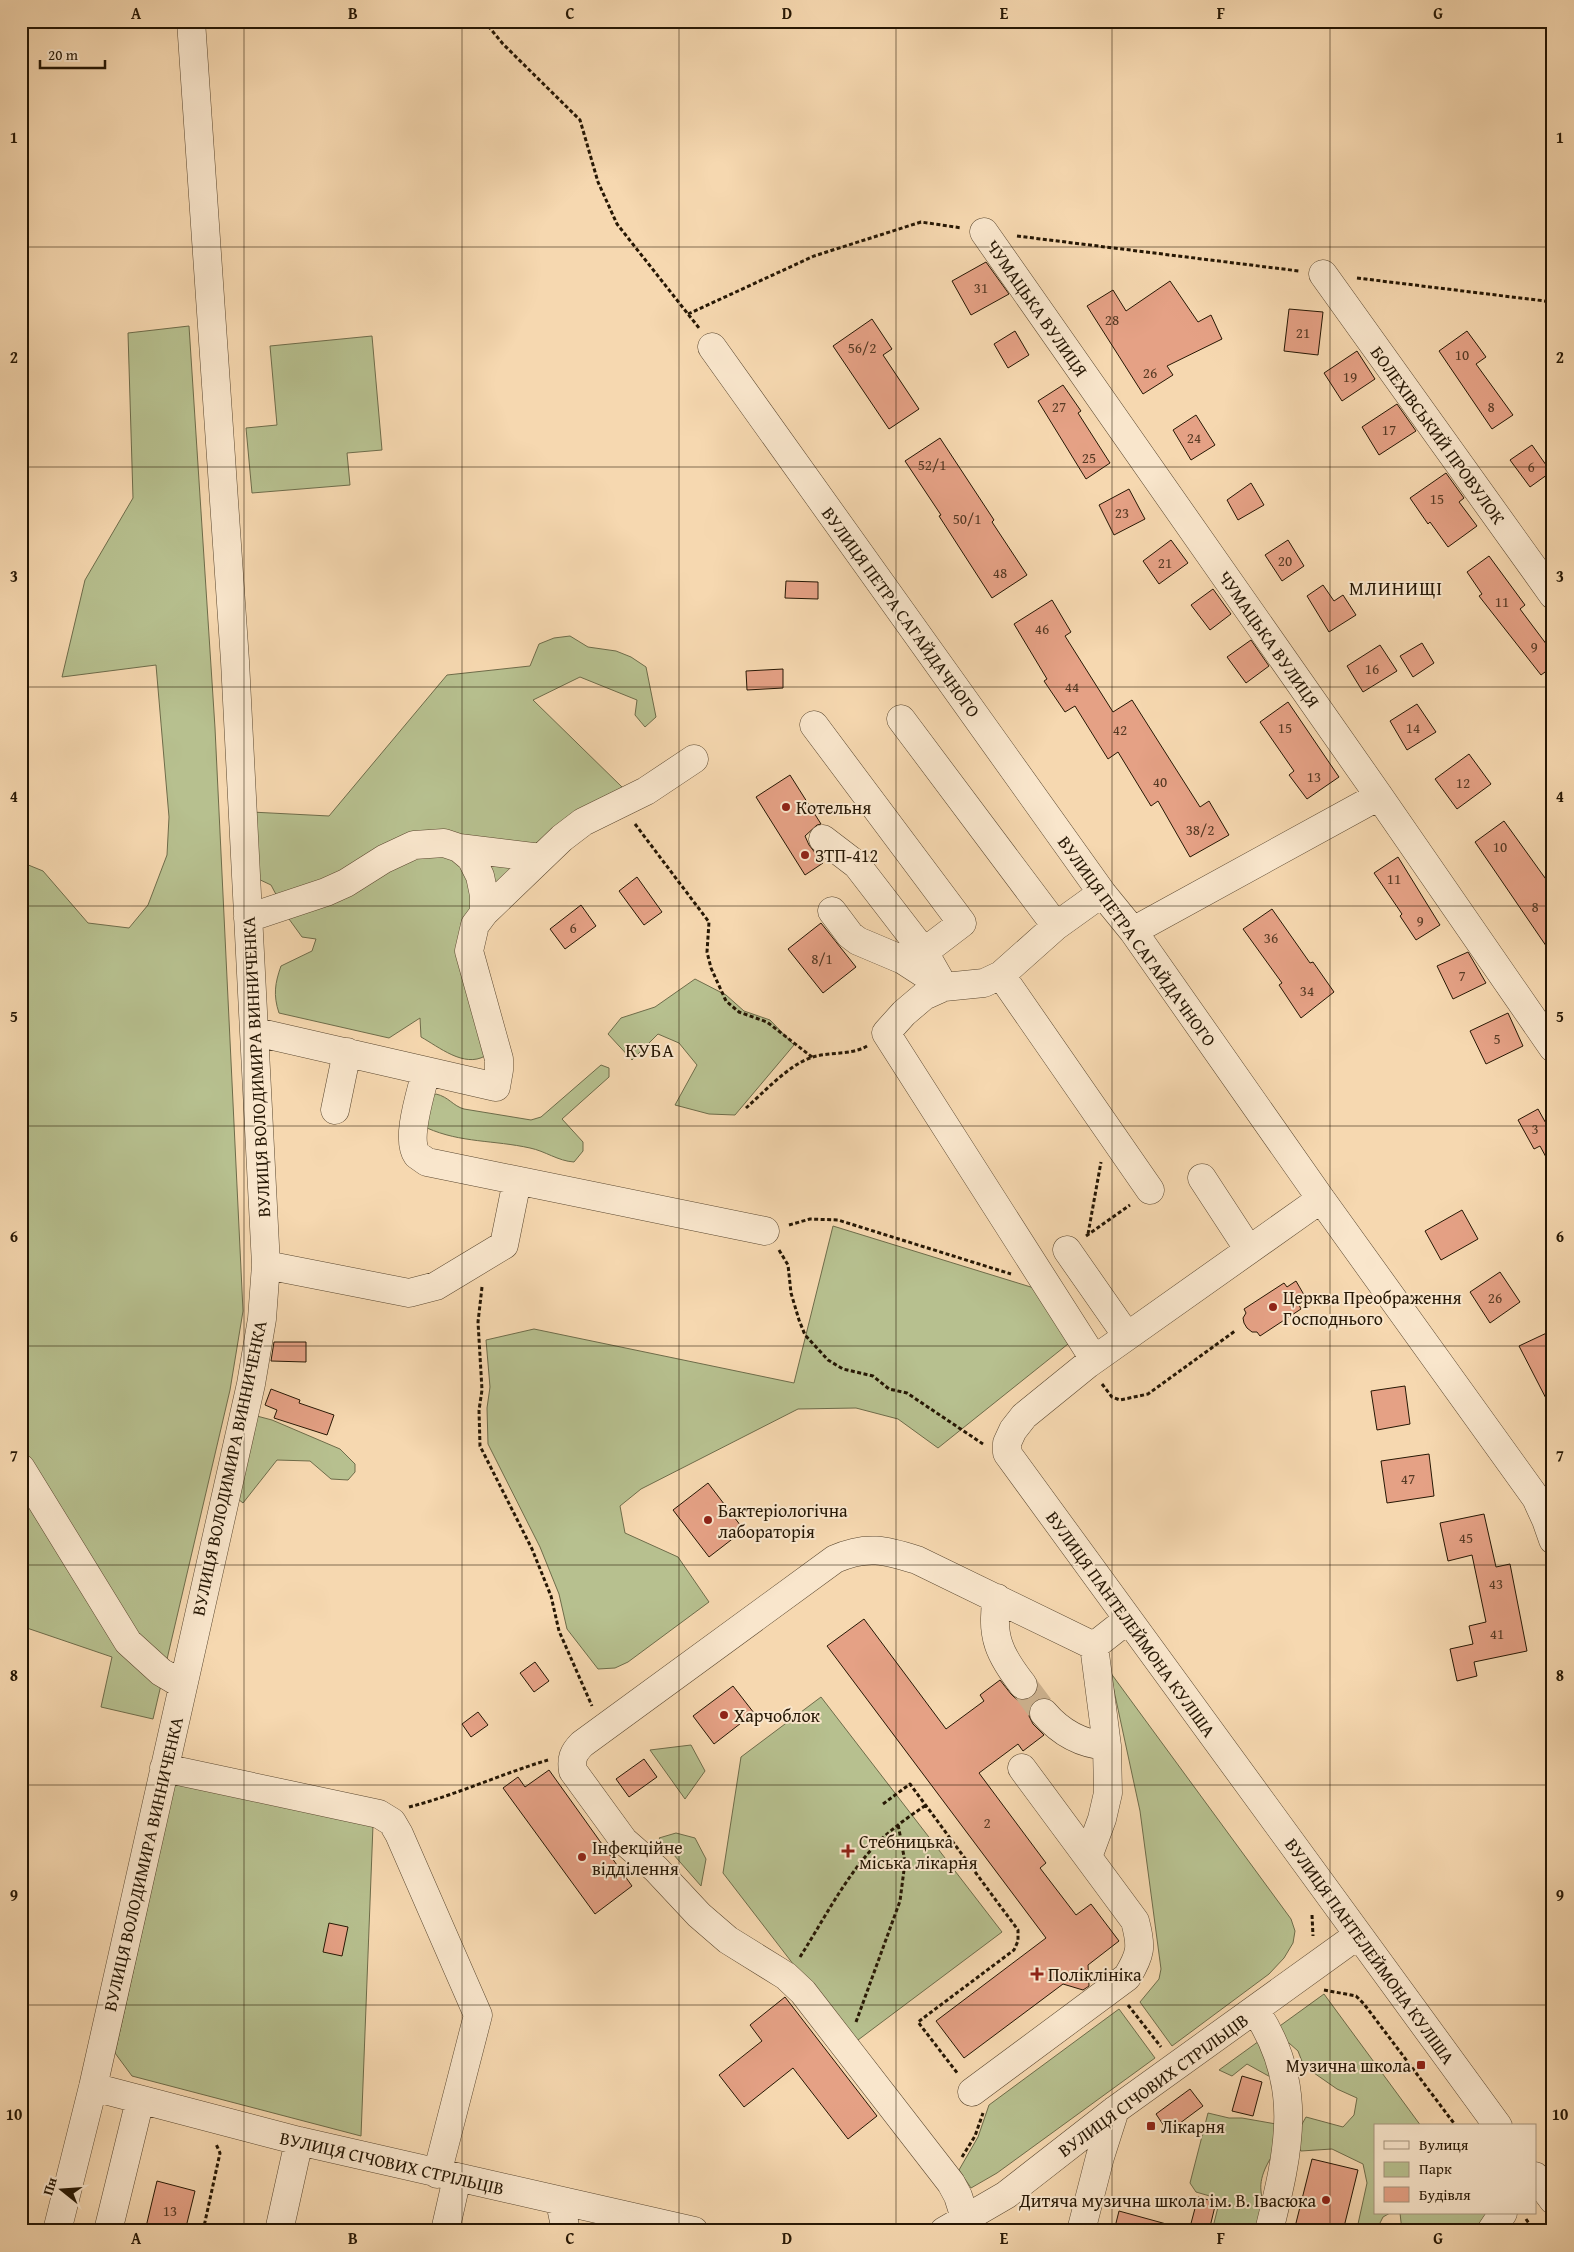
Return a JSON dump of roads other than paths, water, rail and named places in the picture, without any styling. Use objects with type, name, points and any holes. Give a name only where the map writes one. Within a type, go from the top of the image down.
[{"type":"street","name":"ВУЛИЦЯ ВОЛОДИМИРА ВИННИЧЕНКА","points":[[57,2231],[93,2087],[251,1384],[262,1319],[266,1265],[256,1032],[248,918],[235,660],[191,21]]},
{"type":"street","name":"ЧУМАЦЬКА ВУЛИЦЯ","points":[[984,232],[1553,1048]]},
{"type":"street","name":"БОЛЕХІВСЬКИЙ ПРОВУЛОК","points":[[1323,274],[1553,595]]},
{"type":"street","name":"ВУЛИЦЯ ПЕТРА САГАЙДАЧНОГО","points":[[712,347],[1102,893],[1133,931],[1321,1199],[1536,1498],[1553,1540]]},
{"type":"street","points":[[901,719],[1056,926]]},
{"type":"street","points":[[814,725],[962,923],[924,952]]},
{"type":"street","points":[[256,1032],[496,1087],[499,1070],[498,1059],[469,951],[475,925],[484,912],[541,858],[583,822],[646,791],[694,760]]},
{"type":"street","points":[[1133,931],[1379,796]]},
{"type":"street","points":[[823,839],[857,865],[924,952],[944,987]]},
{"type":"street","points":[[248,918],[326,892],[346,883],[384,859],[414,845],[444,843],[459,848],[541,858]]},
{"type":"street","points":[[459,848],[472,858],[480,876],[484,895],[484,912]]},
{"type":"street","points":[[1102,893],[1056,926],[1001,975],[984,983],[944,987],[924,996],[904,1013],[886,1033],[1091,1362],[1321,1199]]},
{"type":"street","points":[[832,911],[850,935],[858,941],[903,960],[944,987]]},
{"type":"street","points":[[1001,975],[1150,1190]]},
{"type":"street","points":[[335,1110],[347,1052]]},
{"type":"street","points":[[426,1071],[413,1128],[413,1142],[417,1154],[427,1162],[765,1231]]},
{"type":"street","points":[[1202,1178],[1249,1250]]},
{"type":"street","points":[[266,1265],[409,1293],[436,1286],[504,1244],[517,1180]]},
{"type":"street","points":[[1077,1243],[1127,1336]]},
{"type":"street","name":"ВУЛИЦЯ ПАНТЕЛЕЙМОНА КУЛІША","points":[[1091,1362],[1024,1416],[1013,1430],[1007,1443],[1007,1453],[1497,2124]]},
{"type":"street","points":[[21,1468],[128,1642],[161,1672],[182,1685]]},
{"type":"street","points":[[955,2224],[958,2196],[944,2175],[803,1992],[786,1976],[728,1940],[699,1915],[656,1869],[624,1841],[573,1771],[571,1761],[574,1752],[600,1731],[836,1559],[852,1552],[869,1549],[886,1551],[916,1560],[1094,1646]]},
{"type":"street","points":[[997,1598],[994,1630],[999,1650],[1007,1665],[1023,1685]]},
{"type":"street","points":[[1094,1646],[1128,1620]]},
{"type":"street","points":[[1088,1857],[1102,1819],[1108,1793],[1107,1746],[1094,1646]]},
{"type":"street","points":[[1044,1713],[1060,1730],[1075,1739],[1094,1745],[1107,1746]]},
{"type":"street","points":[[164,1768],[380,1814],[392,1822],[400,1834],[478,2015],[447,2176],[445,2231]]},
{"type":"street","points":[[978,2087],[1127,1977],[1138,1958],[1140,1937],[1135,1921],[1022,1768]]},
{"type":"street","name":"ВУЛИЦЯ СІЧОВИХ СТРІЛЬЦІВ","points":[[955,2224],[1006,2195],[1115,2110],[1358,1935]]},
{"type":"street","points":[[1255,2010],[1268,2028],[1278,2050],[1285,2077],[1289,2112],[1288,2144],[1284,2171],[1269,2231]]},
{"type":"street","name":"ВУЛИЦЯ СІЧОВИХ СТРІЛЬЦІВ","points":[[93,2087],[299,2141],[694,2231]]},
{"type":"street","points":[[108,2231],[140,2100]]},
{"type":"street","points":[[1082,2231],[1100,2158],[1115,2110]]},
{"type":"street","points":[[279,2231],[299,2141]]},
{"type":"street","points":[[560,2202],[566,2231]]},
{"type":"street","points":[[1491,2231],[1502,2214]]},
{"type":"tunnel","points":[[1023,1685],[1044,1713]]},
{"type":"place","name":"Котельня","points":[[786,807]]},
{"type":"place","name":"ЗТП-412","points":[[805,855]]},
{"type":"place","name":"Церква Преображення Господнього","points":[[1273,1307]]},
{"type":"place","name":"Бактеріологічна лабораторія","points":[[708,1520]]},
{"type":"place","name":"Харчоблок","points":[[724,1715]]},
{"type":"place","name":"Стебницька міська лікарня","points":[[848,1851]]},
{"type":"place","name":"Інфекційне відділення","points":[[582,1857]]},
{"type":"place","name":"Поліклініка","points":[[1037,1974]]},
{"type":"place","name":"Музична школа","points":[[1421,2065]]},
{"type":"place","name":"Лікарня","points":[[1151,2126]]},
{"type":"place","name":"Дитяча музична школа ім. В. Івасюка","points":[[1326,2200]]},
{"type":"district","name":"МЛИНИЩІ","points":[[1396,588]]},
{"type":"district","name":"КУБА","points":[[650,1050]]}]
